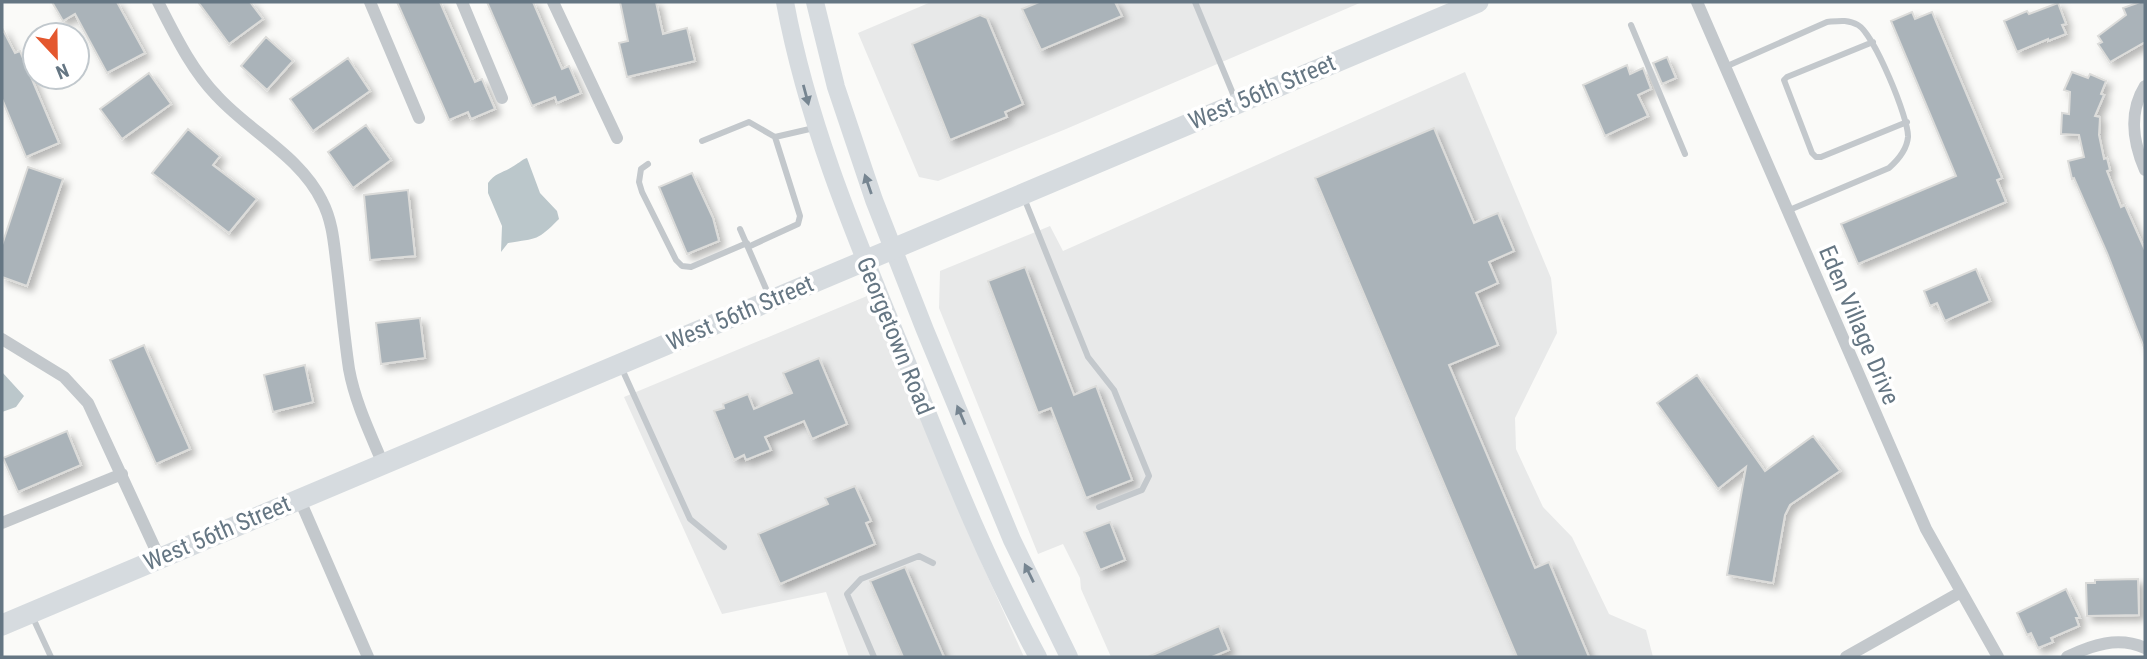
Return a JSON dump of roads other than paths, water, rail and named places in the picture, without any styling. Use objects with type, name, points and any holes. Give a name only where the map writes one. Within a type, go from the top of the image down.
[{"type":"main road","name":"Georgetown Road","points":[[785,2],[816,127],[864,260],[965,506],[1038,657]]},
{"type":"main road","name":"Georgetown Road","points":[[816,2],[845,116],[892,248],[1012,540],[1069,657]]},
{"type":"main road","name":"West 56th Street","points":[[2,625],[1478,2]]},
{"type":"street","points":[[158,2],[190,62],[212,91],[296,166],[323,201],[333,232],[348,363],[355,393],[383,464]]},
{"type":"street","points":[[370,2],[419,118]]},
{"type":"street","points":[[462,2],[502,98]]},
{"type":"street","points":[[553,2],[617,138]]},
{"type":"street","name":"Eden Village Drive","points":[[1697,2],[1926,530],[1998,657]]},
{"type":"street","points":[[2145,86],[2137,103],[2133,126],[2136,148],[2145,170]]},
{"type":"street","points":[[2,339],[64,377],[80,393],[97,417],[159,557]]},
{"type":"street","points":[[2,523],[122,474]]},
{"type":"street","points":[[299,498],[368,657]]},
{"type":"street","points":[[1846,657],[1961,592]]},
{"type":"street","points":[[2067,657],[2103,643],[2119,642],[2145,648]]},
{"type":"lane","points":[[1195,2],[1237,102]]},
{"type":"lane","points":[[1725,67],[1827,22],[1844,20],[1860,26],[1873,42],[1907,122],[1908,140],[1899,160],[1889,168],[1787,211]]},
{"type":"lane","points":[[1631,25],[1685,154]]},
{"type":"lane","points":[[1873,42],[1787,76],[1784,80],[1812,153],[1821,157],[1907,122]]},
{"type":"lane","points":[[648,164],[641,169],[639,182],[642,192],[676,260],[682,266],[691,267],[798,224],[800,216],[775,137],[749,122],[702,141]]},
{"type":"lane","points":[[775,137],[816,127]]},
{"type":"lane","points":[[1022,193],[1088,356],[1114,390],[1149,476],[1142,490],[1099,507]]},
{"type":"lane","points":[[740,229],[771,299]]},
{"type":"lane","points":[[619,364],[690,519],[724,547]]},
{"type":"lane","points":[[874,657],[848,594],[861,579],[919,556],[933,563]]},
{"type":"lane","points":[[30,613],[51,657]]}]
